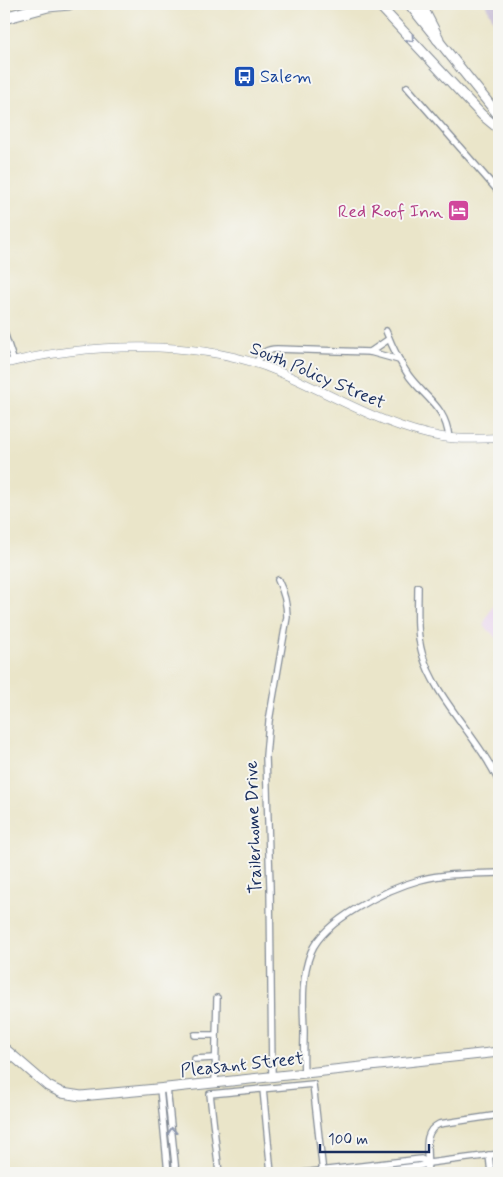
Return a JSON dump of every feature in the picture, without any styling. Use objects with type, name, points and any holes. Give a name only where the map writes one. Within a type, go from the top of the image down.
[{"type":"highway","points":[[4,18],[48,6],[69,4]]},
{"type":"highway","points":[[420,4],[438,39]]},
{"type":"main road","points":[[378,4],[482,115],[499,129]]},
{"type":"main road","points":[[409,4],[499,116]]},
{"type":"main road","name":"Pleasant Street","points":[[4,1048],[48,1086],[62,1093],[81,1096],[499,1052]]},
{"type":"street","points":[[407,87],[499,192]]},
{"type":"street","points":[[386,331],[399,360],[416,384],[442,412],[449,438]]},
{"type":"street","points":[[4,332],[14,362]]},
{"type":"street","points":[[370,352],[389,339]]},
{"type":"street","name":"South Policy Street","points":[[4,364],[82,351],[133,348],[201,351],[236,357],[277,370],[400,426],[424,434],[474,440],[499,438]]},
{"type":"street","points":[[256,363],[264,351],[271,349],[370,352],[399,360]]},
{"type":"street","name":"Trailerhome Drive","points":[[272,1077],[270,887],[265,775],[269,721],[288,617],[284,593],[278,580]]},
{"type":"street","points":[[418,587],[419,642],[427,667],[441,693],[484,754],[499,782]]},
{"type":"street","points":[[304,1073],[303,989],[312,950],[320,938],[340,919],[352,911],[397,888],[420,880],[441,876],[499,873]]},
{"type":"street","points":[[215,1083],[214,1035],[216,998]]},
{"type":"street","points":[[195,1034],[214,1035]]},
{"type":"street","points":[[195,1059],[214,1058]]},
{"type":"street","points":[[219,1173],[210,1094],[314,1084],[323,1172]]},
{"type":"street","points":[[164,1088],[168,1173]]},
{"type":"street","points":[[164,1088],[176,1173]]},
{"type":"street","points":[[263,1089],[271,1173]]},
{"type":"street","points":[[428,1173],[427,1142],[428,1133],[432,1127],[439,1124],[499,1116]]},
{"type":"street","points":[[359,1173],[499,1154]]},
{"type":"street","points":[[488,1155],[491,1173]]},
{"type":"street","points":[[302,1173],[420,1159],[429,1163],[434,1173]]},
{"type":"shaded area","points":[[499,4],[499,32],[486,5]]},
{"type":"shaded area","points":[[499,593],[499,640],[483,625]]},
{"type":"place","name":"Salem","points":[[244,76]]},
{"type":"place","name":"Red Roof Inn","points":[[459,211]]}]
